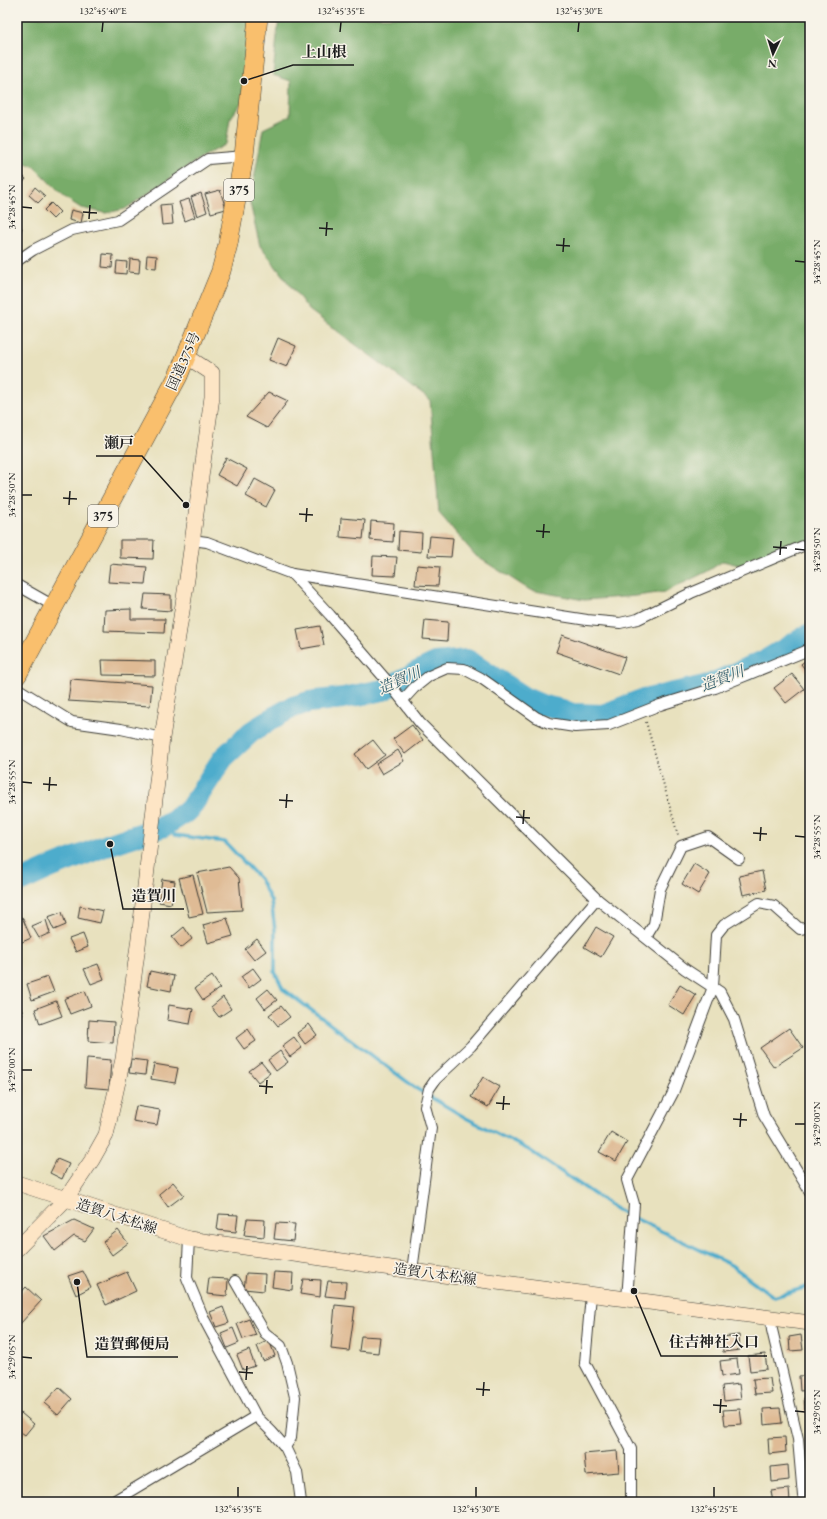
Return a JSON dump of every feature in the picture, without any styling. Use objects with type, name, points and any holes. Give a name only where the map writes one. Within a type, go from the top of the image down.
[{"type":"highway","name":"国道375号","points":[[17,675],[178,376],[221,271],[228,244],[244,156],[258,17]]},
{"type":"main road","points":[[64,1200],[92,1160],[106,1135],[123,1059],[140,930],[162,738],[212,397],[212,373],[186,356]]},
{"type":"main road","name":"造賀八本松線","points":[[17,1183],[64,1200],[189,1239],[412,1271],[810,1323]]},
{"type":"main road","name":"造賀八本松線","points":[[17,1249],[64,1200]]},
{"type":"street","points":[[17,261],[33,250],[72,230],[118,220],[208,159],[244,156]]},
{"type":"street","points":[[192,540],[207,542],[292,574],[587,620],[620,623],[638,619],[691,593],[810,543]]},
{"type":"street","points":[[292,574],[388,682],[420,723],[597,899],[685,969],[720,992],[734,1019],[764,1116],[810,1192]]},
{"type":"street","points":[[17,585],[54,606]]},
{"type":"street","points":[[400,697],[429,676],[447,668],[464,669],[481,678],[548,724],[575,727],[609,725],[643,711],[722,686],[806,651],[810,646]]},
{"type":"street","points":[[17,688],[72,722],[121,729],[162,738]]},
{"type":"street","points":[[646,937],[654,924],[660,888],[682,846],[708,837],[739,859]]},
{"type":"street","points":[[412,1271],[431,1128],[425,1106],[429,1089],[436,1079],[471,1046],[597,899]]},
{"type":"street","points":[[627,1299],[634,1204],[627,1180],[673,1094],[713,988],[716,935],[724,925],[759,903],[774,906],[800,929],[810,927]]},
{"type":"street","points":[[189,1239],[187,1278],[204,1319],[256,1416],[285,1447],[297,1472],[300,1502]]},
{"type":"street","points":[[235,1281],[265,1333],[281,1346],[295,1397],[291,1438],[285,1447]]},
{"type":"street","points":[[591,1295],[585,1363],[631,1449],[631,1502]]},
{"type":"street","points":[[771,1318],[773,1338],[798,1439],[803,1496],[810,1502]]},
{"type":"street","points":[[112,1502],[256,1416]]},
{"type":"path","points":[[643,711],[682,846]]},
{"type":"green space","points":[[17,17],[257,17],[242,102],[230,119],[226,144],[205,155],[125,209],[106,213],[81,208],[64,197],[33,166],[17,160]]},
{"type":"green space","points":[[279,17],[810,17],[810,542],[754,569],[723,561],[708,571],[665,592],[584,600],[530,590],[476,556],[439,513],[430,400],[309,310],[260,246],[250,203],[263,129],[290,116],[291,81],[273,75]]},
{"type":"building","points":[[17,171],[26,179],[19,187],[17,185]]},
{"type":"building","points":[[35,187],[45,196],[38,203],[29,195]]},
{"type":"building","points":[[220,190],[226,209],[211,213],[205,194]]},
{"type":"building","points":[[201,193],[207,212],[197,216],[191,197]]},
{"type":"building","points":[[189,199],[195,217],[185,221],[179,202]]},
{"type":"building","points":[[51,203],[60,212],[53,219],[44,210]]},
{"type":"building","points":[[171,204],[173,224],[162,225],[160,205]]},
{"type":"building","points":[[71,210],[83,213],[81,223],[69,220]]},
{"type":"building","points":[[17,226],[22,228],[17,243]]},
{"type":"building","points":[[103,254],[113,255],[112,268],[102,267]]},
{"type":"building","points":[[147,255],[157,256],[156,268],[146,267]]},
{"type":"building","points":[[130,259],[140,260],[139,273],[129,272]]},
{"type":"building","points":[[117,261],[127,262],[126,274],[116,273]]},
{"type":"building","points":[[278,338],[296,346],[287,367],[269,360]]},
{"type":"building","points":[[269,392],[288,401],[267,428],[246,417]]},
{"type":"building","points":[[226,458],[247,469],[237,486],[217,475]]},
{"type":"building","points":[[255,479],[275,490],[266,507],[246,496]]},
{"type":"building","points":[[341,518],[365,520],[363,539],[340,537]]},
{"type":"building","points":[[371,521],[394,523],[393,542],[370,540]]},
{"type":"building","points":[[399,531],[422,533],[421,552],[398,550]]},
{"type":"building","points":[[430,536],[453,538],[451,557],[428,556]]},
{"type":"building","points":[[120,540],[154,540],[153,559],[120,558]]},
{"type":"building","points":[[373,556],[397,557],[395,576],[372,575]]},
{"type":"building","points":[[110,564],[147,567],[145,584],[108,582]]},
{"type":"building","points":[[417,565],[440,567],[438,586],[415,585]]},
{"type":"building","points":[[145,594],[171,595],[171,611],[143,609]]},
{"type":"building","points":[[131,609],[131,619],[165,619],[164,633],[104,631],[105,610]]},
{"type":"building","points":[[425,620],[448,622],[447,641],[423,639]]},
{"type":"building","points":[[320,626],[324,645],[301,649],[297,630]]},
{"type":"building","points":[[562,635],[625,657],[619,674],[556,652]]},
{"type":"building","points":[[810,657],[810,676],[801,664]]},
{"type":"building","points":[[102,660],[155,661],[155,676],[103,675]]},
{"type":"building","points":[[792,674],[804,689],[786,703],[774,688]]},
{"type":"building","points":[[71,679],[152,685],[150,706],[68,701]]},
{"type":"building","points":[[412,725],[423,740],[405,754],[393,739]]},
{"type":"building","points":[[373,740],[385,755],[366,769],[355,754]]},
{"type":"building","points":[[398,750],[404,761],[382,774],[376,764]]},
{"type":"building","points":[[694,864],[710,874],[698,894],[682,884]]},
{"type":"building","points":[[229,867],[239,878],[242,910],[207,912],[197,873]]},
{"type":"building","points":[[762,871],[766,890],[743,895],[739,876]]},
{"type":"building","points":[[193,875],[203,914],[189,917],[179,878]]},
{"type":"building","points":[[162,879],[175,881],[171,904],[159,902]]},
{"type":"building","points":[[80,906],[103,911],[100,923],[78,918]]},
{"type":"building","points":[[62,912],[66,925],[54,930],[48,917]]},
{"type":"building","points":[[22,917],[31,938],[20,943],[17,937],[17,919]]},
{"type":"building","points":[[227,918],[233,936],[208,943],[203,925]]},
{"type":"building","points":[[46,920],[50,933],[39,938],[32,926]]},
{"type":"building","points":[[184,927],[192,939],[181,948],[172,937]]},
{"type":"building","points":[[596,927],[613,937],[601,957],[584,947]]},
{"type":"building","points":[[83,934],[88,947],[76,952],[69,939]]},
{"type":"building","points":[[257,939],[266,951],[254,960],[245,949]]},
{"type":"building","points":[[98,964],[104,979],[91,984],[84,969]]},
{"type":"building","points":[[253,968],[261,979],[249,988],[241,977]]},
{"type":"building","points":[[150,971],[174,976],[171,991],[147,986]]},
{"type":"building","points":[[212,976],[220,988],[203,1000],[195,988]]},
{"type":"building","points":[[48,977],[54,992],[32,1000],[27,984]]},
{"type":"building","points":[[680,985],[696,995],[684,1015],[668,1005]]},
{"type":"building","points":[[268,989],[277,1000],[265,1009],[257,998]]},
{"type":"building","points":[[85,991],[91,1006],[70,1014],[64,999]]},
{"type":"building","points":[[223,997],[231,1009],[219,1017],[211,1007]]},
{"type":"building","points":[[17,998],[23,1014],[17,1016]]},
{"type":"building","points":[[56,1001],[62,1016],[40,1024],[35,1009]]},
{"type":"building","points":[[169,1005],[193,1009],[190,1024],[167,1020]]},
{"type":"building","points":[[281,1006],[290,1017],[278,1026],[269,1015]]},
{"type":"building","points":[[89,1020],[114,1022],[113,1043],[88,1041]]},
{"type":"building","points":[[309,1024],[317,1035],[305,1044],[297,1033]]},
{"type":"building","points":[[789,1028],[803,1048],[774,1067],[760,1048]]},
{"type":"building","points":[[248,1029],[256,1041],[244,1049],[236,1038]]},
{"type":"building","points":[[294,1037],[302,1048],[290,1057],[282,1046]]},
{"type":"building","points":[[280,1051],[288,1062],[276,1071],[268,1060]]},
{"type":"building","points":[[87,1058],[111,1060],[109,1089],[85,1087]]},
{"type":"building","points":[[131,1059],[147,1061],[145,1075],[129,1073]]},
{"type":"building","points":[[261,1062],[270,1073],[258,1082],[249,1071]]},
{"type":"building","points":[[154,1064],[178,1068],[175,1083],[151,1079]]},
{"type":"building","points":[[483,1077],[500,1087],[488,1107],[471,1097]]},
{"type":"building","points":[[136,1106],[160,1110],[157,1125],[133,1121]]},
{"type":"building","points":[[611,1132],[627,1142],[616,1161],[599,1152]]},
{"type":"building","points":[[57,1159],[69,1164],[62,1179],[50,1173]]},
{"type":"building","points":[[173,1182],[184,1195],[168,1207],[159,1194]]},
{"type":"building","points":[[219,1214],[238,1215],[236,1232],[217,1230]]},
{"type":"building","points":[[247,1219],[265,1220],[264,1237],[244,1235]]},
{"type":"building","points":[[74,1220],[94,1229],[85,1241],[74,1236],[55,1251],[44,1236]]},
{"type":"building","points":[[276,1223],[295,1224],[293,1241],[274,1239]]},
{"type":"building","points":[[118,1230],[128,1243],[112,1255],[103,1242]]},
{"type":"building","points":[[83,1271],[91,1287],[76,1295],[68,1276]]},
{"type":"building","points":[[127,1272],[136,1291],[106,1305],[97,1285]]},
{"type":"building","points":[[274,1272],[293,1273],[292,1290],[272,1287]]},
{"type":"building","points":[[246,1273],[265,1274],[264,1291],[244,1289]]},
{"type":"building","points":[[209,1278],[228,1279],[227,1296],[207,1294]]},
{"type":"building","points":[[303,1279],[321,1280],[320,1297],[300,1294]]},
{"type":"building","points":[[328,1281],[346,1282],[345,1298],[325,1296]]},
{"type":"building","points":[[26,1287],[41,1301],[20,1324],[17,1321],[17,1297]]},
{"type":"building","points":[[335,1305],[355,1307],[349,1351],[331,1349]]},
{"type":"building","points":[[223,1307],[229,1323],[216,1327],[210,1312]]},
{"type":"building","points":[[249,1319],[256,1335],[243,1339],[237,1324]]},
{"type":"building","points":[[233,1328],[239,1343],[227,1348],[221,1333]]},
{"type":"building","points":[[739,1335],[740,1350],[723,1352],[722,1337]]},
{"type":"building","points":[[801,1335],[803,1350],[790,1351],[789,1337]]},
{"type":"building","points":[[361,1336],[380,1337],[378,1353],[359,1351]]},
{"type":"building","points":[[269,1340],[275,1356],[263,1361],[257,1346]]},
{"type":"building","points":[[249,1350],[255,1366],[243,1370],[237,1355]]},
{"type":"building","points":[[765,1354],[767,1369],[750,1371],[748,1356]]},
{"type":"building","points":[[737,1359],[739,1374],[722,1376],[720,1361]]},
{"type":"building","points":[[810,1375],[810,1390],[800,1391],[799,1376]]},
{"type":"building","points":[[770,1378],[772,1393],[755,1394],[753,1379]]},
{"type":"building","points":[[739,1384],[741,1399],[724,1401],[722,1386]]},
{"type":"building","points":[[59,1387],[72,1399],[58,1415],[44,1403]]},
{"type":"building","points":[[804,1398],[810,1398],[810,1413],[805,1413]]},
{"type":"building","points":[[780,1408],[782,1423],[764,1425],[763,1409]]},
{"type":"building","points":[[740,1409],[742,1424],[725,1425],[723,1410]]},
{"type":"building","points":[[21,1413],[34,1424],[25,1435],[17,1429],[17,1418]]},
{"type":"building","points":[[785,1437],[786,1452],[769,1454],[768,1438]]},
{"type":"building","points":[[617,1451],[619,1472],[586,1475],[584,1454]]},
{"type":"building","points":[[788,1465],[789,1480],[772,1482],[771,1467]]},
{"type":"building","points":[[789,1489],[790,1502],[773,1502],[771,1491]]},
{"type":"waterway","name":"造賀川","points":[[17,883],[52,867],[110,844],[164,826],[189,810],[223,758],[251,732],[293,707],[309,702],[343,698],[383,690],[436,663],[467,660],[523,697],[544,706],[572,714],[603,715],[639,701],[709,685],[768,659],[810,634]]},
{"type":"waterway","points":[[164,826],[175,835],[225,842],[260,879],[271,901],[275,930],[275,972],[283,989],[417,1089],[466,1118],[529,1150],[616,1209],[731,1265],[774,1297],[810,1286]]},
{"type":"place","name":"上山根","points":[[244,81]]},
{"type":"place","name":"瀬戸","points":[[186,505]]},
{"type":"place","name":"造賀川","points":[[110,844]]},
{"type":"place","name":"造賀郵便局","points":[[77,1282]]},
{"type":"place","name":"住吉神社入口","points":[[634,1291]]}]
